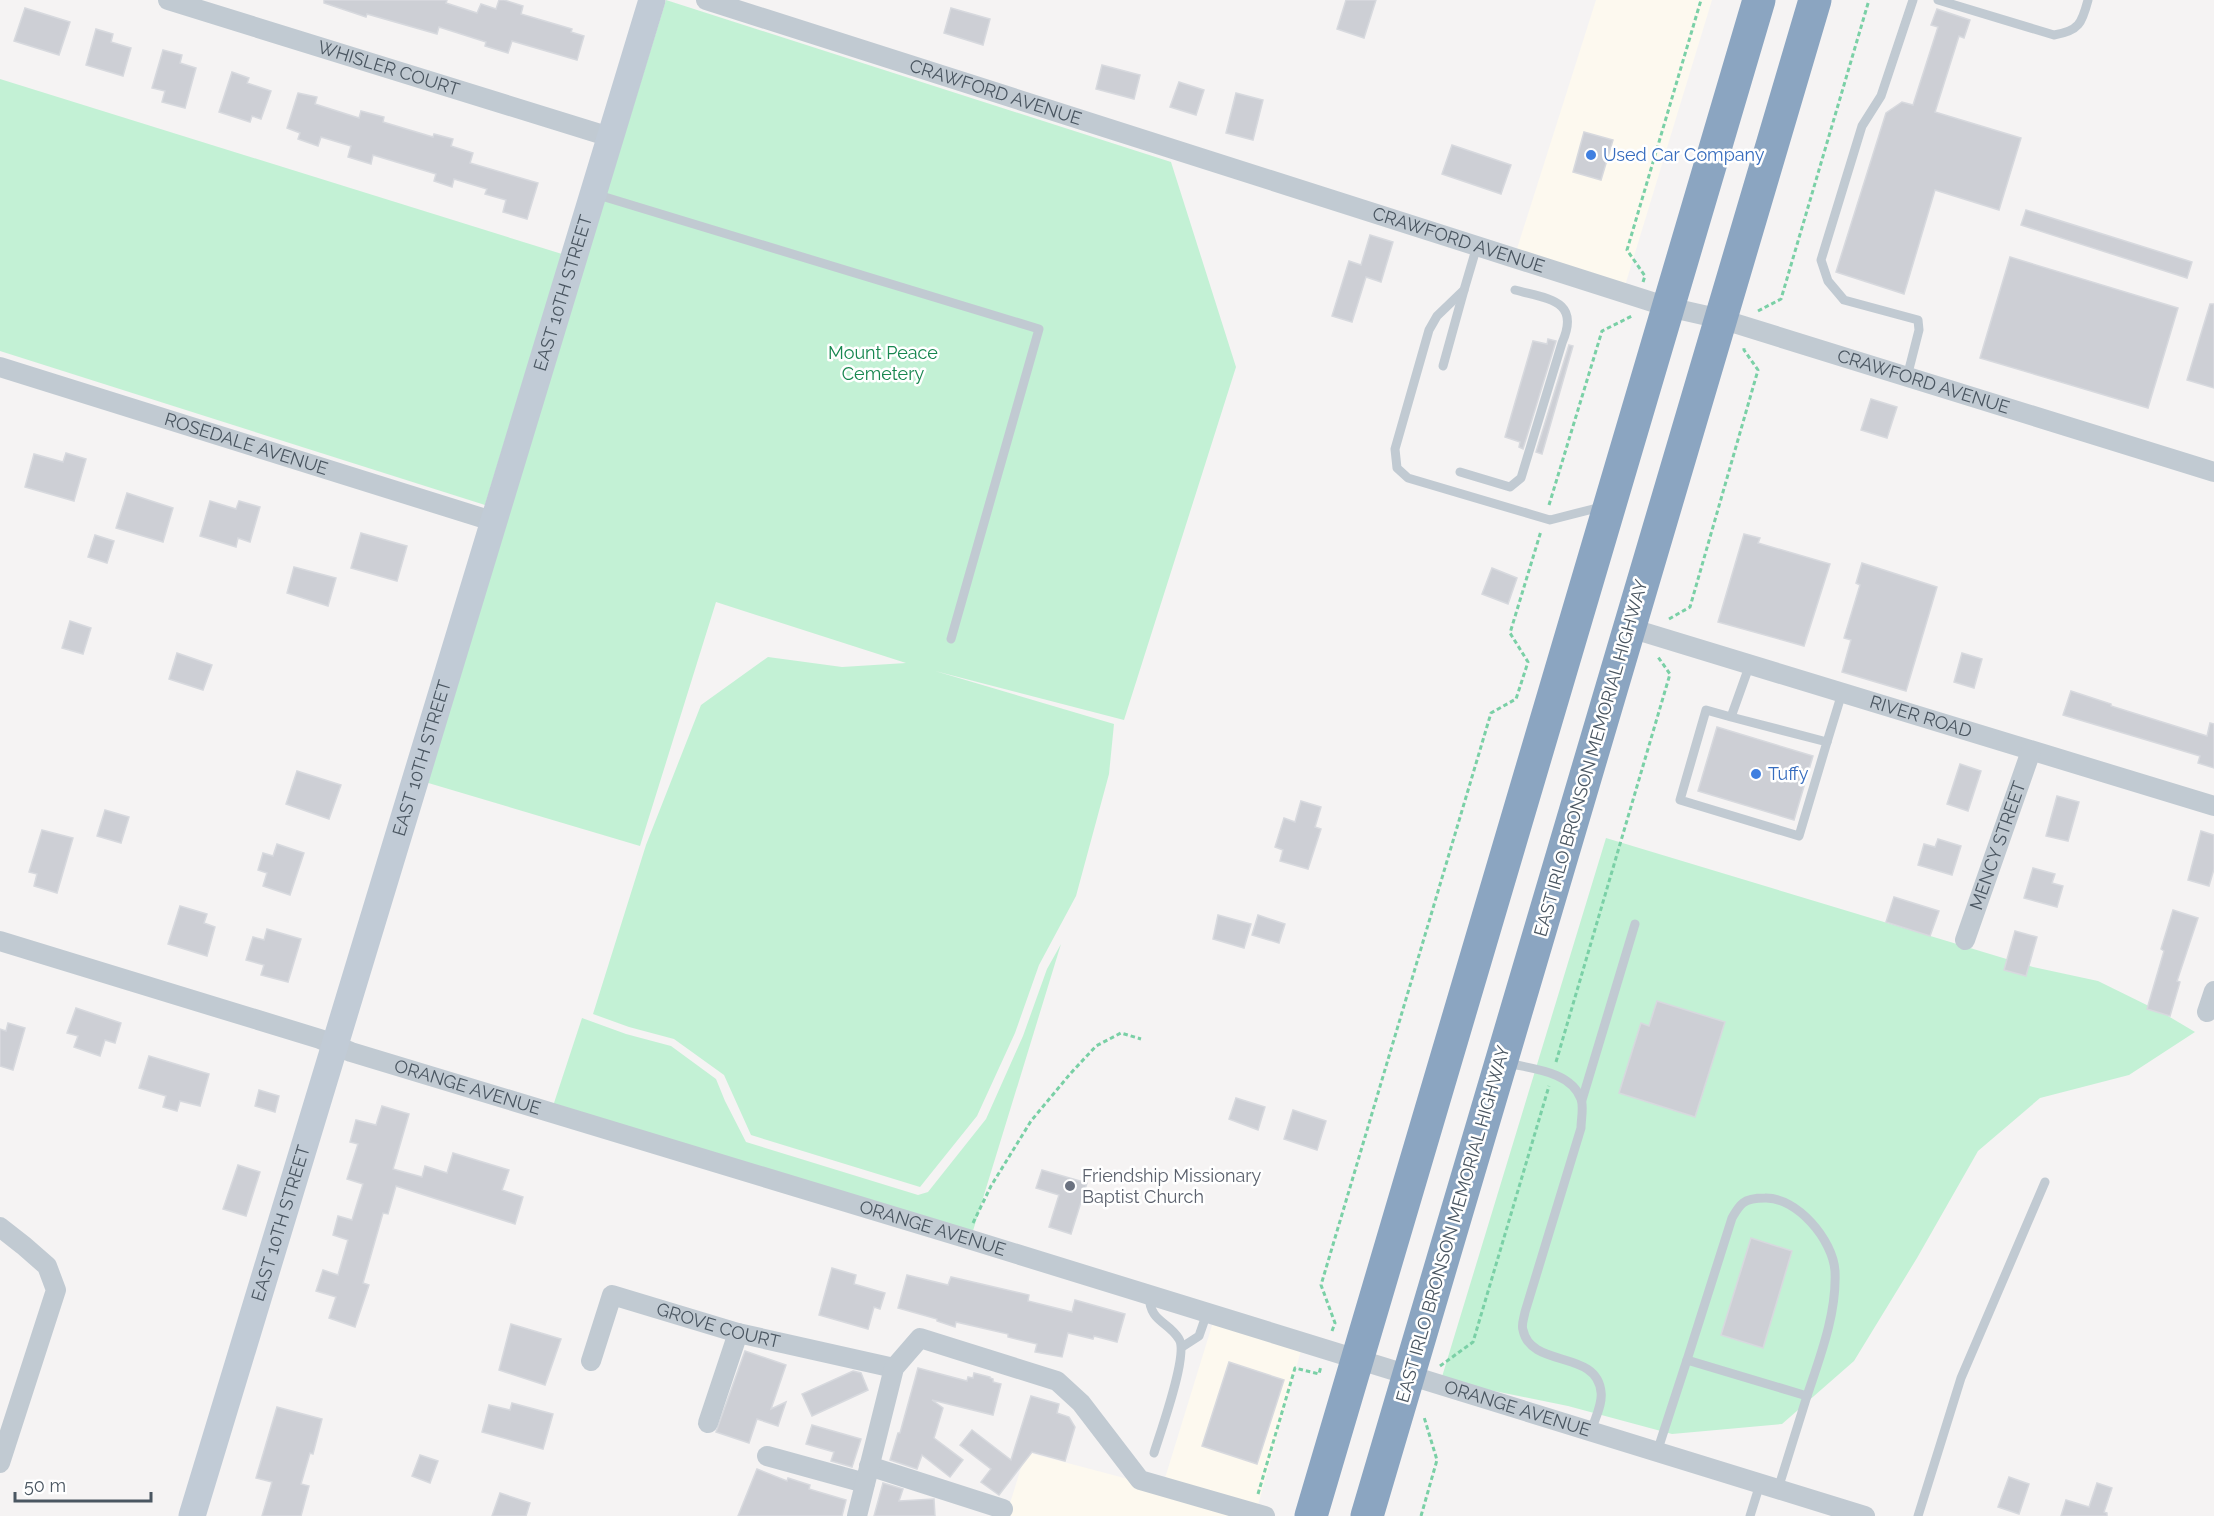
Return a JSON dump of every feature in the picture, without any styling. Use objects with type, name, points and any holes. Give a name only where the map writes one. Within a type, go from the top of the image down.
[{"type":"highway","points":[[1311,1516],[1609,505],[1653,302],[1759,0]]},
{"type":"highway","name":"EAST IRLO BRONSON MEMORIAL HIGHWAY","points":[[1367,1516],[1421,1380],[1502,1061],[1815,0]]},
{"type":"street","name":"WHISLER COURT","points":[[168,0],[610,137]]},
{"type":"street","name":"EAST 10TH STREET","points":[[192,1516],[492,521],[652,0]]},
{"type":"street","name":"CRAWFORD AVENUE","points":[[706,0],[1653,302],[1721,319],[2214,472]]},
{"type":"street","name":"ROSEDALE AVENUE","points":[[0,367],[492,521]]},
{"type":"street","name":"RIVER ROAD","points":[[1630,628],[2214,806]]},
{"type":"street","name":"MENCY STREET","points":[[1965,940],[2031,751]]},
{"type":"street","name":"ORANGE AVENUE","points":[[0,940],[334,1044],[351,1052],[965,1238],[1865,1516]]},
{"type":"street","points":[[2207,1012],[2214,991]]},
{"type":"street","points":[[0,1227],[47,1266],[56,1290],[0,1463]]},
{"type":"street","name":"GROVE COURT","points":[[591,1361],[612,1295],[738,1333],[894,1368]]},
{"type":"street","points":[[708,1423],[738,1333]]},
{"type":"street","points":[[857,1516],[894,1368],[920,1338],[1057,1381],[1082,1403],[1140,1480],[1259,1514]]},
{"type":"street","points":[[767,1456],[867,1474],[1003,1509]]},
{"type":"lane","points":[[1907,377],[1919,330],[1918,320],[1844,300],[1828,281],[1821,260],[1862,126],[1881,96],[1913,0]]},
{"type":"lane","points":[[1938,0],[2054,35],[2071,32],[2083,19],[2088,0]]},
{"type":"lane","points":[[593,194],[1040,329],[951,639]]},
{"type":"lane","points":[[1443,366],[1477,246]]},
{"type":"lane","points":[[1464,290],[1437,316],[1429,330],[1395,449],[1396,468],[1408,478],[1550,520],[1609,505]]},
{"type":"lane","points":[[1460,471],[1510,487],[1521,478],[1568,330],[1568,315],[1564,308],[1550,299],[1515,290]]},
{"type":"lane","points":[[1731,717],[1750,664]]},
{"type":"lane","points":[[1827,742],[1706,710],[1680,800],[1799,836],[1842,693]]},
{"type":"lane","points":[[1591,1432],[1602,1395],[1595,1374],[1586,1367],[1540,1351],[1528,1343],[1522,1329],[1525,1312],[1581,1128],[1582,1100],[1635,924]]},
{"type":"lane","points":[[1502,1061],[1572,1083],[1582,1100]]},
{"type":"lane","points":[[1918,1516],[1961,1378],[2045,1182]]},
{"type":"lane","points":[[1657,1452],[1732,1218],[1743,1203],[1756,1198],[1774,1198],[1787,1203],[1819,1230],[1833,1258],[1835,1272],[1832,1309],[1807,1396],[1769,1487],[1750,1516]]},
{"type":"lane","points":[[1149,1295],[1149,1305],[1153,1314],[1179,1339],[1182,1347],[1180,1364],[1154,1453]]},
{"type":"lane","points":[[1182,1347],[1199,1336],[1207,1313]]},
{"type":"lane","points":[[1687,1360],[1807,1396]]},
{"type":"path","points":[[1259,1514],[1295,1368],[1319,1374],[1335,1323],[1321,1285],[1491,713],[1516,699],[1528,662],[1510,633],[1602,331],[1653,302],[1645,276],[1627,249],[1701,0]]},
{"type":"path","points":[[1420,1516],[1437,1460],[1423,1412],[1421,1380],[1473,1342],[1670,674]]},
{"type":"path","points":[[965,1238],[991,1186],[1031,1121],[1070,1074],[1096,1046],[1121,1033],[1141,1039]]},
{"type":"shaded area","points":[[1596,0],[1712,0],[1624,289],[1515,255]]},
{"type":"shaded area","points":[[1217,1309],[1305,1336],[1255,1516],[1006,1516],[1026,1452],[1162,1488]]},
{"type":"green space","name":"Mount Peace Cemetery","points":[[666,0],[1171,162],[1236,367],[1124,720],[935,671],[1114,724],[1109,774],[1076,896],[1039,965],[1015,1033],[977,1116],[920,1187],[751,1135],[724,1075],[674,1039],[629,1027],[593,1014],[646,845],[701,705],[768,657],[842,667],[906,663],[716,602],[640,846],[425,782]]},
{"type":"green space","points":[[0,79],[562,254],[485,505],[0,351]]},
{"type":"green space","points":[[1606,838],[2033,967],[2098,981],[2163,1013],[2195,1032],[2129,1075],[2040,1098],[1978,1151],[1917,1258],[1854,1361],[1782,1424],[1672,1434],[1568,1406],[1441,1380]]},
{"type":"green space","points":[[1061,944],[972,1234],[553,1106],[582,1018],[626,1034],[671,1046],[716,1079],[746,1142],[918,1195],[928,1192],[986,1119],[1023,1036],[1047,969]]},
{"type":"building","points":[[324,0],[447,0],[446,3],[477,13],[481,4],[496,9],[499,0],[504,0],[523,6],[521,14],[572,29],[571,32],[584,36],[577,60],[512,41],[508,53],[485,46],[486,42],[439,27],[437,34],[367,14],[366,17],[324,3]]},
{"type":"building","points":[[1346,0],[1376,0],[1364,38],[1337,29]]},
{"type":"building","points":[[25,8],[70,22],[59,55],[14,41]]},
{"type":"building","points":[[951,8],[990,19],[983,45],[944,33]]},
{"type":"building","points":[[1937,9],[1970,20],[1964,38],[1959,36],[1935,112],[2021,138],[1999,210],[1935,190],[1904,294],[1836,272],[1886,113],[1902,102],[1913,105],[1938,27],[1931,25]]},
{"type":"building","points":[[96,29],[113,34],[111,42],[131,48],[123,76],[86,65]]},
{"type":"building","points":[[163,50],[182,55],[180,63],[196,68],[185,108],[162,102],[165,91],[152,88]]},
{"type":"building","points":[[1102,65],[1140,75],[1134,99],[1096,89]]},
{"type":"building","points":[[232,72],[249,78],[247,83],[271,91],[261,119],[252,116],[250,122],[219,112]]},
{"type":"building","points":[[1179,82],[1204,90],[1196,115],[1170,107]]},
{"type":"building","points":[[298,93],[317,97],[315,104],[359,118],[361,111],[384,117],[383,122],[433,137],[434,134],[453,139],[451,146],[473,153],[470,163],[538,183],[527,219],[503,212],[506,200],[485,194],[487,189],[454,179],[452,187],[434,181],[436,174],[373,155],[371,164],[348,157],[351,146],[321,137],[318,146],[298,139],[300,133],[287,128]]},
{"type":"building","points":[[1236,93],[1263,100],[1253,140],[1226,133]]},
{"type":"building","points":[[1584,132],[1613,140],[1601,180],[1573,172]]},
{"type":"building","points":[[1452,145],[1511,165],[1501,194],[1442,174]]},
{"type":"building","points":[[2026,210],[2192,262],[2187,278],[2021,225]]},
{"type":"building","points":[[1370,235],[1393,242],[1381,282],[1366,277],[1352,322],[1332,316],[1349,261],[1361,265]]},
{"type":"building","points":[[2010,257],[2178,308],[2148,408],[1980,358]]},
{"type":"building","points":[[2210,304],[2214,304],[2214,388],[2187,380]]},
{"type":"building","points":[[1548,339],[1556,341],[1523,449],[1519,447],[1520,442],[1505,437],[1533,341],[1547,344]]},
{"type":"building","points":[[1569,345],[1573,346],[1542,454],[1536,452]]},
{"type":"building","points":[[1871,399],[1897,407],[1887,438],[1861,430]]},
{"type":"building","points":[[66,453],[86,459],[74,501],[25,487],[34,454],[63,462]]},
{"type":"building","points":[[127,493],[173,508],[163,542],[116,528]]},
{"type":"building","points":[[210,501],[236,509],[239,501],[260,507],[250,542],[238,538],[236,547],[200,536]]},
{"type":"building","points":[[361,533],[407,546],[397,581],[351,568]]},
{"type":"building","points":[[1744,534],[1760,538],[1758,543],[1830,564],[1804,646],[1718,622]]},
{"type":"building","points":[[95,535],[114,541],[107,563],[88,557]]},
{"type":"building","points":[[1862,563],[1937,587],[1906,691],[1842,672],[1851,640],[1844,638],[1860,585],[1856,583]]},
{"type":"building","points":[[294,567],[336,578],[328,606],[287,593]]},
{"type":"building","points":[[1492,568],[1517,578],[1508,604],[1482,594]]},
{"type":"building","points":[[70,621],[91,628],[83,654],[62,648]]},
{"type":"building","points":[[177,653],[212,665],[203,690],[169,679]]},
{"type":"building","points":[[1962,653],[1982,659],[1974,688],[1954,682]]},
{"type":"building","points":[[2071,691],[2207,736],[2210,723],[2214,724],[2214,768],[2198,763],[2200,756],[2063,715]]},
{"type":"building","name":"Tuffy","points":[[1717,727],[1813,756],[1794,820],[1698,791]]},
{"type":"building","points":[[1960,764],[1981,771],[1968,811],[1947,804]]},
{"type":"building","points":[[297,771],[341,785],[329,819],[286,804]]},
{"type":"building","points":[[2057,796],[2079,802],[2068,841],[2046,836]]},
{"type":"building","points":[[1301,801],[1321,807],[1315,827],[1321,829],[1308,869],[1280,861],[1283,850],[1275,847],[1284,818],[1295,822]]},
{"type":"building","points":[[105,810],[129,817],[121,843],[97,836]]},
{"type":"building","points":[[42,830],[73,838],[57,893],[34,886],[37,874],[29,872]]},
{"type":"building","points":[[2201,831],[2214,835],[2214,869],[2209,886],[2188,880]]},
{"type":"building","points":[[1938,839],[1961,846],[1952,875],[1918,865],[1924,844],[1935,847]]},
{"type":"building","points":[[277,844],[304,853],[290,895],[263,886],[267,873],[258,870],[263,853],[273,856]]},
{"type":"building","points":[[2033,868],[2055,874],[2052,883],[2063,886],[2057,907],[2024,898]]},
{"type":"building","points":[[1894,897],[1939,911],[1930,936],[1886,922]]},
{"type":"building","points":[[180,906],[207,914],[204,923],[215,927],[207,956],[168,944]]},
{"type":"building","points":[[2173,910],[2198,918],[2177,981],[2180,982],[2170,1016],[2147,1009]]},
{"type":"building","points":[[1218,915],[1251,924],[1244,948],[1213,939]]},
{"type":"building","points":[[1258,915],[1285,924],[1279,943],[1252,935]]},
{"type":"building","points":[[267,929],[301,939],[288,982],[261,975],[264,965],[246,960],[253,937],[264,940]]},
{"type":"building","points":[[2015,931],[2037,937],[2026,976],[2004,970]]},
{"type":"building","points":[[1657,1001],[1725,1022],[1695,1117],[1619,1093],[1641,1023],[1649,1026]]},
{"type":"building","points":[[76,1008],[121,1023],[115,1043],[105,1040],[100,1056],[74,1047],[78,1036],[67,1033]]},
{"type":"building","points":[[8,1023],[25,1028],[13,1070],[0,1066],[0,1029],[6,1031]]},
{"type":"building","points":[[149,1056],[209,1074],[200,1106],[180,1101],[177,1111],[163,1107],[166,1096],[139,1088]]},
{"type":"building","points":[[259,1090],[279,1096],[275,1112],[255,1106]]},
{"type":"building","points":[[1236,1098],[1265,1107],[1258,1130],[1229,1119]]},
{"type":"building","points":[[382,1106],[409,1114],[393,1169],[422,1177],[425,1166],[447,1173],[453,1153],[509,1170],[502,1190],[523,1197],[515,1224],[396,1186],[388,1214],[383,1213],[363,1283],[369,1285],[355,1327],[329,1318],[336,1297],[316,1291],[323,1270],[338,1275],[348,1240],[333,1235],[338,1216],[352,1220],[363,1184],[347,1179],[358,1144],[350,1142],[356,1120],[376,1125]]},
{"type":"building","points":[[1293,1110],[1326,1121],[1317,1150],[1284,1139]]},
{"type":"building","points":[[238,1165],[260,1172],[246,1216],[223,1209]]},
{"type":"building","points":[[1042,1170],[1087,1183],[1071,1234],[1049,1227],[1059,1195],[1036,1188]]},
{"type":"building","points":[[1751,1238],[1792,1251],[1763,1348],[1721,1335]]},
{"type":"building","points":[[832,1268],[856,1275],[854,1284],[885,1293],[880,1309],[874,1307],[868,1329],[819,1315]]},
{"type":"building","points":[[907,1275],[948,1285],[951,1277],[1029,1295],[1028,1301],[1072,1312],[1075,1300],[1125,1314],[1117,1342],[1068,1333],[1062,1357],[1035,1352],[1037,1344],[1008,1337],[1008,1334],[956,1322],[955,1327],[937,1321],[937,1319],[898,1308]]},
{"type":"building","points":[[511,1324],[561,1339],[545,1385],[499,1370]]},
{"type":"building","points":[[745,1351],[786,1365],[771,1409],[786,1402],[778,1426],[757,1419],[749,1443],[716,1432]]},
{"type":"building","points":[[1229,1362],[1284,1380],[1257,1464],[1202,1446]]},
{"type":"building","points":[[918,1368],[967,1381],[968,1377],[973,1378],[974,1373],[990,1377],[993,1382],[1001,1384],[993,1415],[932,1400],[943,1408],[934,1438],[963,1460],[950,1477],[922,1455],[917,1469],[890,1460]]},
{"type":"building","points":[[853,1371],[861,1373],[868,1390],[812,1416],[802,1394]]},
{"type":"building","points":[[1031,1396],[1059,1404],[1057,1413],[1069,1417],[1075,1427],[1065,1461],[1032,1452],[999,1495],[981,1482],[991,1469],[960,1445],[972,1430],[1011,1460]]},
{"type":"building","points":[[512,1403],[553,1414],[543,1449],[482,1432],[489,1405],[510,1410]]},
{"type":"building","points":[[277,1407],[322,1419],[313,1454],[310,1453],[301,1484],[309,1486],[301,1516],[262,1516],[272,1482],[256,1478]]},
{"type":"building","points":[[812,1425],[861,1439],[852,1467],[831,1461],[834,1452],[806,1444]]},
{"type":"building","points":[[420,1455],[438,1461],[430,1483],[412,1476]]},
{"type":"building","points":[[757,1469],[787,1481],[788,1478],[810,1485],[809,1489],[846,1500],[842,1516],[738,1516]]},
{"type":"building","points":[[2009,1477],[2029,1484],[2019,1514],[1998,1507]]},
{"type":"building","points":[[883,1483],[903,1489],[899,1501],[934,1499],[935,1516],[874,1516]]},
{"type":"building","points":[[2097,1483],[2112,1488],[2104,1512],[2107,1516],[2061,1516],[2066,1500],[2089,1507]]},
{"type":"building","points":[[500,1493],[530,1503],[526,1516],[492,1516]]},
{"type":"place","name":"Used Car Company","points":[[1591,155]]},
{"type":"place","name":"Tuffy","points":[[1756,774]]},
{"type":"place","name":"Friendship Missionary Baptist Church","points":[[1070,1186]]}]
